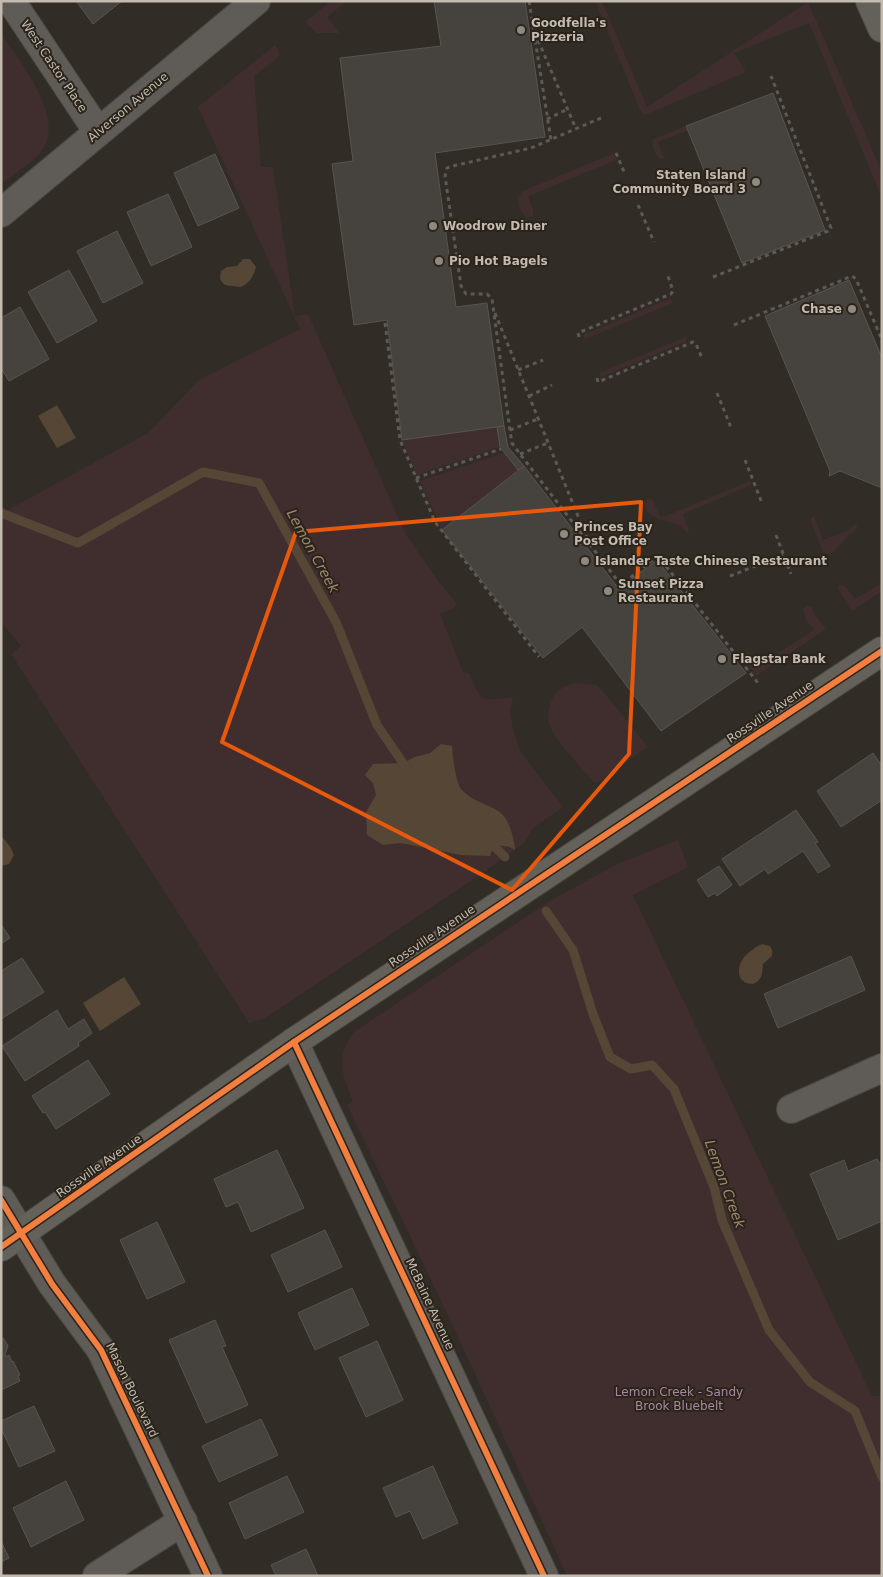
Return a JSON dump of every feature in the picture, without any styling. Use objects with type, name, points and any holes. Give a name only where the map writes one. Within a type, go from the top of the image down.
[{"type":"street","name":"West Castor Place","points":[[11,1],[98,132]]},
{"type":"street","name":"Alverson Avenue","points":[[1,213],[256,1]]},
{"type":"street","points":[[870,1],[882,28]]},
{"type":"street","name":"Rossville Avenue","points":[[12,1240],[294,1042],[882,651]]},
{"type":"street","name":"McBaine Avenue","points":[[294,1042],[544,1576]]},
{"type":"street","points":[[791,1109],[882,1068]]},
{"type":"street","name":"Mason Boulevard","points":[[1,1200],[12,1240],[52,1284],[101,1350],[208,1576]]},
{"type":"street","points":[[97,1576],[183,1521]]},
{"type":"path","points":[[529,1],[551,140]]},
{"type":"path","points":[[533,28],[576,129]]},
{"type":"path","points":[[713,277],[828,231],[831,228],[771,76]]},
{"type":"path","points":[[547,119],[568,109]]},
{"type":"path","points":[[601,118],[531,148],[453,166],[445,171],[461,286],[466,294],[487,294],[492,299],[513,445],[621,585],[658,556],[758,683]]},
{"type":"path","points":[[616,153],[625,174]]},
{"type":"path","points":[[638,205],[654,242]]},
{"type":"path","points":[[579,337],[578,334],[671,294],[674,291],[667,273]]},
{"type":"path","points":[[734,325],[852,276],[856,279],[882,340]]},
{"type":"path","points":[[493,308],[589,544]]},
{"type":"path","points":[[385,323],[400,440],[439,530],[539,657]]},
{"type":"path","points":[[597,378],[598,382],[693,342],[696,344],[702,358]]},
{"type":"path","points":[[518,370],[542,360]]},
{"type":"path","points":[[529,396],[552,385]]},
{"type":"path","points":[[717,394],[732,430]]},
{"type":"path","points":[[510,430],[538,418]]},
{"type":"path","points":[[520,454],[548,443]]},
{"type":"path","points":[[508,447],[513,445]]},
{"type":"path","points":[[416,478],[501,450]]},
{"type":"path","points":[[744,460],[762,503]]},
{"type":"path","points":[[776,535],[791,574]]},
{"type":"path","points":[[730,576],[783,555]]},
{"type":"highlighted area","points":[[641,502],[629,754],[512,890],[222,742],[296,532]]},
{"type":"green space","points":[[331,1],[347,1],[327,17],[339,33],[317,33],[305,22]]},
{"type":"green space","points":[[595,1],[602,1],[647,107],[808,2],[882,172],[882,198],[809,23],[734,53],[745,70],[744,73],[645,115],[640,110]]},
{"type":"green space","points":[[1,33],[38,91],[49,124],[47,140],[40,153],[1,184]]},
{"type":"green space","points":[[275,45],[279,51],[279,57],[254,76],[261,167],[273,167],[295,316],[306,314],[309,316],[406,535],[457,604],[454,608],[440,614],[463,672],[469,673],[483,697],[487,699],[513,698],[510,711],[512,724],[522,754],[563,807],[533,828],[524,843],[487,870],[265,1018],[249,1023],[11,654],[21,646],[1,622],[1,505],[8,510],[148,433],[199,380],[300,329],[198,107]]},
{"type":"green space","points":[[686,126],[688,130],[658,142],[664,158],[660,159],[654,150],[652,140]]},
{"type":"green space","points":[[614,153],[616,160],[528,196],[533,209],[533,215],[528,218],[522,212],[519,198],[523,191]]},
{"type":"green space","points":[[671,298],[673,303],[585,339],[583,335]]},
{"type":"green space","points":[[686,337],[687,341],[601,377],[599,373]]},
{"type":"green space","points":[[497,427],[500,447],[417,475],[402,440]]},
{"type":"green space","points":[[504,453],[518,470],[442,530],[420,481]]},
{"type":"green space","points":[[750,481],[751,485],[683,514],[688,533],[678,525],[651,515],[645,506],[646,499],[652,499],[661,518]]},
{"type":"green space","points":[[813,517],[823,540],[849,530],[855,524],[857,527],[832,553],[826,554],[822,550],[811,521]]},
{"type":"green space","points":[[882,583],[882,591],[852,611],[838,589],[840,584],[845,586],[855,599]]},
{"type":"green space","points":[[807,606],[812,607],[826,629],[756,676],[742,655],[746,652],[751,653],[760,665],[814,630],[806,620],[803,609]]},
{"type":"green space","points":[[575,683],[596,685],[602,690],[648,747],[595,784],[559,741],[549,722],[549,709],[555,694],[564,687]]},
{"type":"green space","name":"Lemon Creek - Sandy Brook Bluebelt","points":[[678,840],[688,867],[633,895],[872,1396],[882,1396],[882,1576],[567,1576],[454,1328],[347,1105],[353,1102],[343,1075],[342,1058],[344,1049],[354,1032],[548,902],[617,864]]},
{"type":"shaded area","points":[[243,259],[250,259],[256,267],[250,280],[240,287],[228,286],[223,283],[220,278],[221,271],[227,267],[237,266]]},
{"type":"shaded area","points":[[57,405],[76,438],[57,448],[38,416]]},
{"type":"shaded area","points":[[441,744],[452,746],[456,774],[461,789],[469,796],[498,811],[505,818],[512,834],[515,850],[508,846],[500,846],[493,849],[490,856],[461,855],[401,843],[383,845],[367,835],[366,812],[376,795],[373,783],[365,775],[373,764],[403,763],[430,753]]},
{"type":"shaded area","points":[[1,835],[14,855],[9,864],[1,866]]},
{"type":"shaded area","points":[[762,944],[770,946],[772,956],[763,964],[759,980],[753,984],[747,983],[740,977],[740,964],[748,953]]},
{"type":"shaded area","points":[[124,977],[141,1004],[100,1031],[83,1003]]},
{"type":"building","points":[[76,1],[122,1],[93,24]]},
{"type":"building","points":[[434,1],[525,1],[545,137],[435,153],[456,307],[487,303],[504,426],[402,440],[387,320],[354,325],[332,164],[353,161],[340,58],[441,46]]},
{"type":"building","points":[[773,93],[825,230],[742,263],[686,126]]},
{"type":"building","points":[[215,154],[239,208],[198,226],[174,173]]},
{"type":"building","points":[[168,194],[192,247],[151,266],[127,212]]},
{"type":"building","points":[[117,231],[143,283],[103,303],[77,251]]},
{"type":"building","points":[[69,270],[97,321],[57,343],[28,292]]},
{"type":"building","points":[[849,280],[882,358],[882,488],[840,471],[829,476],[830,471],[765,316]]},
{"type":"building","points":[[20,307],[49,359],[9,381],[1,368],[1,318]]},
{"type":"building","points":[[504,426],[508,447],[524,466],[518,470],[500,447],[497,427]]},
{"type":"building","points":[[524,466],[619,589],[657,560],[746,673],[661,731],[582,627],[543,658],[442,530]]},
{"type":"building","points":[[873,753],[882,766],[882,800],[841,827],[817,791]]},
{"type":"building","points":[[796,810],[818,842],[815,843],[830,866],[818,873],[803,851],[768,874],[765,869],[740,886],[722,859]]},
{"type":"building","points":[[719,866],[732,885],[717,896],[715,893],[708,897],[697,880]]},
{"type":"building","points":[[1,924],[10,938],[1,944]]},
{"type":"building","points":[[851,956],[865,990],[778,1028],[764,994]]},
{"type":"building","points":[[22,958],[44,992],[1,1019],[1,971]]},
{"type":"building","points":[[57,1010],[68,1029],[84,1019],[92,1033],[78,1043],[79,1046],[25,1081],[2,1046]]},
{"type":"building","points":[[88,1060],[110,1094],[56,1129],[32,1096]]},
{"type":"building","points":[[277,1150],[304,1208],[251,1232],[238,1202],[226,1207],[214,1179]]},
{"type":"building","points":[[877,1159],[882,1164],[882,1221],[838,1240],[810,1174],[844,1160],[848,1171]]},
{"type":"building","points":[[157,1222],[185,1282],[147,1299],[120,1240]]},
{"type":"building","points":[[325,1230],[342,1267],[288,1292],[271,1255]]},
{"type":"building","points":[[352,1288],[369,1325],[315,1350],[298,1313]]},
{"type":"building","points":[[215,1320],[226,1346],[222,1347],[248,1405],[206,1423],[169,1340]]},
{"type":"building","points":[[1,1337],[8,1346],[5,1354],[6,1357],[9,1355],[13,1361],[20,1375],[18,1376],[20,1381],[1,1390]]},
{"type":"building","points":[[377,1341],[403,1400],[366,1417],[339,1358]]},
{"type":"building","points":[[34,1406],[55,1451],[19,1467],[1,1428],[1,1421]]},
{"type":"building","points":[[261,1419],[278,1455],[219,1482],[202,1446]]},
{"type":"building","points":[[433,1466],[458,1523],[423,1539],[410,1511],[396,1517],[383,1488]]},
{"type":"building","points":[[287,1476],[304,1512],[245,1539],[229,1503]]},
{"type":"building","points":[[66,1481],[84,1520],[31,1547],[13,1508]]},
{"type":"building","points":[[1,1541],[9,1558],[1,1562]]},
{"type":"building","points":[[306,1549],[318,1576],[276,1576],[271,1565]]},
{"type":"waterway","name":"Lemon Creek","points":[[1,513],[78,543],[203,472],[259,483],[336,622],[377,725],[410,771]]},
{"type":"waterway","name":"Lemon Creek","points":[[487,839],[505,857]]},
{"type":"waterway","name":"Lemon Creek","points":[[546,911],[573,950],[593,1014],[610,1057],[631,1069],[652,1065],[674,1089],[714,1187],[722,1220],[769,1330],[810,1382],[855,1411],[882,1477]]},
{"type":"cycle path","points":[[1,1247],[294,1042],[882,651]]},
{"type":"cycle path","points":[[294,1042],[544,1576]]},
{"type":"cycle path","points":[[1,1200],[52,1284],[101,1350],[208,1576]]},
{"type":"place","name":"Goodfella's Pizzeria","points":[[521,30]]},
{"type":"place","name":"Staten Island Community Board 3","points":[[756,182]]},
{"type":"place","name":"Woodrow Diner","points":[[433,226]]},
{"type":"place","name":"Pio Hot Bagels","points":[[439,261]]},
{"type":"place","name":"Chase","points":[[852,309]]},
{"type":"place","name":"Princes Bay Post Office","points":[[564,534]]},
{"type":"place","name":"Islander Taste Chinese Restaurant","points":[[585,561]]},
{"type":"place","name":"Sunset Pizza Restaurant","points":[[608,591]]},
{"type":"place","name":"Flagstar Bank","points":[[722,659]]}]
